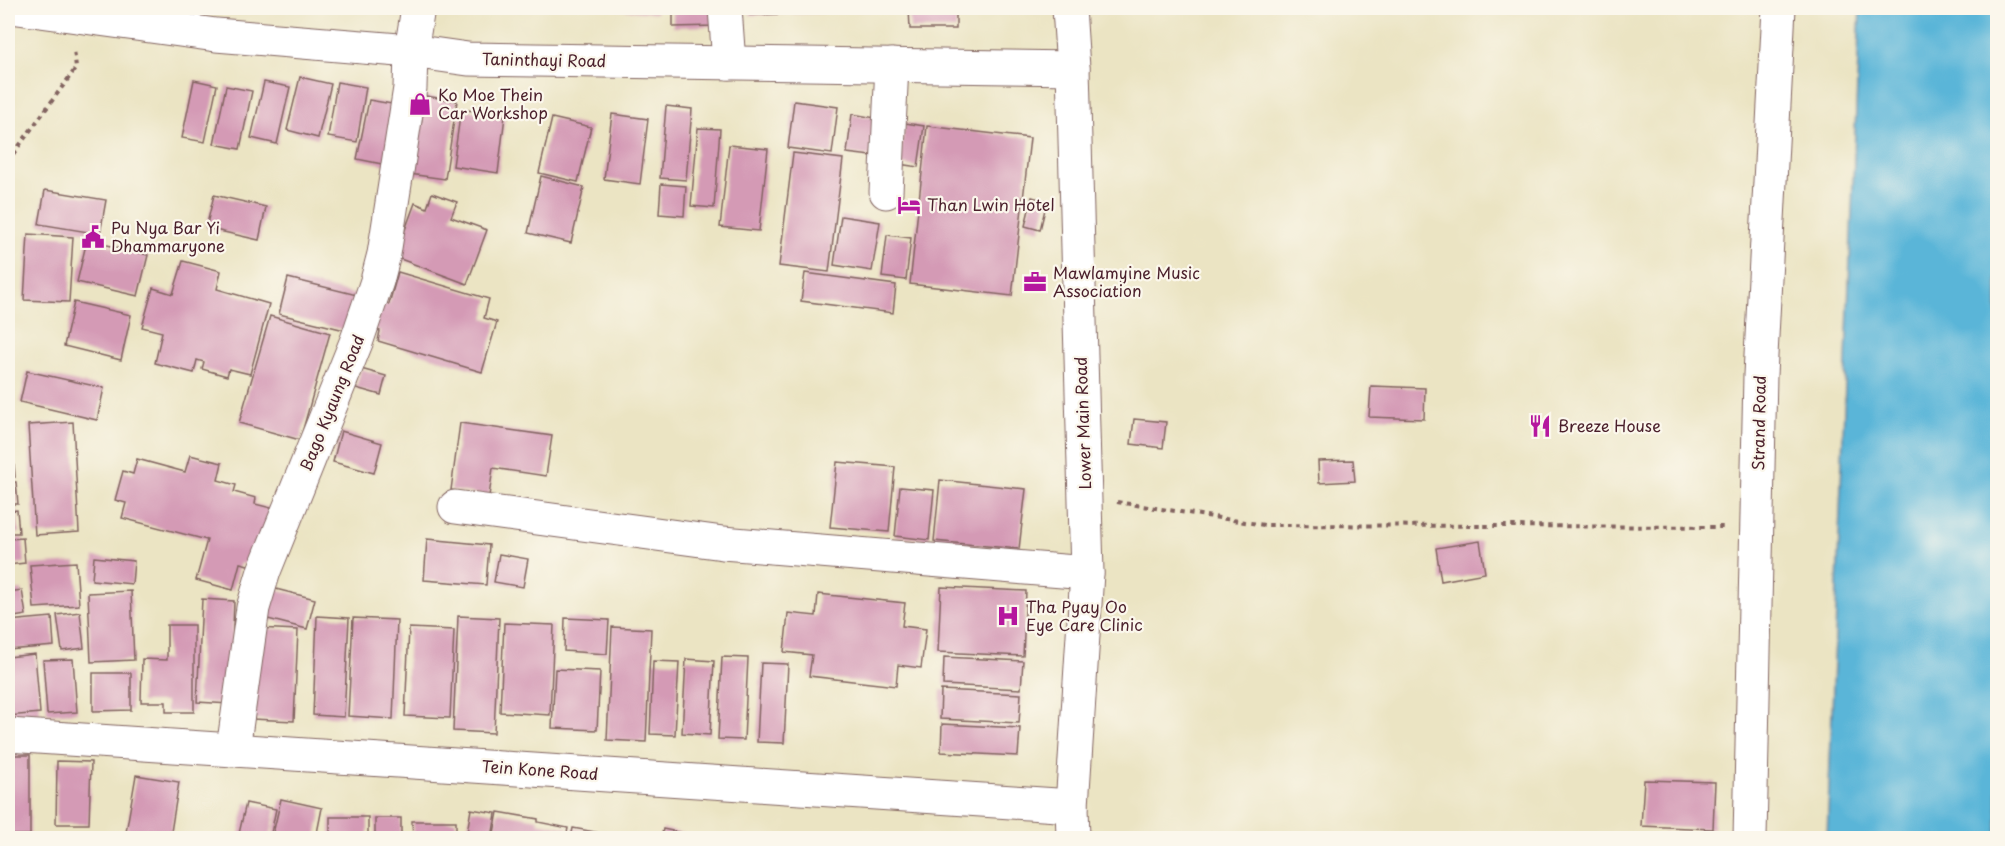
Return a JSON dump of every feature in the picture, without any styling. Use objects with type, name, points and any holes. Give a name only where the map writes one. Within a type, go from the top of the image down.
[{"type":"street","name":"Taninthayi Road","points":[[18,8],[71,15],[163,17],[216,35],[411,51],[468,59],[1073,68]]},
{"type":"street","name":"Bago Kyaung Road","points":[[233,749],[253,608],[264,571],[357,340],[384,254],[409,99],[411,51],[417,8]]},
{"type":"street","points":[[724,8],[729,63]]},
{"type":"street","name":"Lower Main Road","points":[[1070,8],[1087,573],[1072,806],[1072,838]]},
{"type":"street","name":"Strand Road","points":[[1750,838],[1760,375],[1779,8]]},
{"type":"street","points":[[886,192],[892,65]]},
{"type":"street","points":[[455,507],[723,543],[1087,573]]},
{"type":"street","name":"Tein Kone Road","points":[[8,735],[1072,806]]},
{"type":"path","points":[[8,161],[76,68],[71,15]]},
{"type":"path","points":[[1084,497],[1264,525],[1757,527]]},
{"type":"water","points":[[1860,8],[1997,8],[1997,838],[1827,838]]},
{"type":"building","points":[[614,8],[657,8],[656,13]]},
{"type":"building","points":[[673,8],[714,8],[714,26],[673,27]]},
{"type":"building","points":[[750,8],[822,8],[823,13],[750,15]]},
{"type":"building","points":[[848,8],[887,8],[887,10],[848,11]]},
{"type":"building","points":[[909,8],[956,8],[956,29],[910,29]]},
{"type":"building","points":[[300,77],[331,84],[318,138],[287,130]]},
{"type":"building","points":[[194,80],[217,85],[205,142],[182,138]]},
{"type":"building","points":[[264,82],[290,87],[277,144],[251,138]]},
{"type":"building","points":[[337,82],[366,87],[357,142],[328,137]]},
{"type":"building","points":[[226,86],[252,91],[240,149],[214,144]]},
{"type":"building","points":[[414,94],[457,101],[445,179],[402,173]]},
{"type":"building","points":[[369,100],[404,106],[392,166],[357,159]]},
{"type":"building","points":[[794,101],[838,107],[832,154],[788,148]]},
{"type":"building","points":[[666,106],[692,109],[686,180],[660,178]]},
{"type":"building","points":[[461,109],[505,116],[498,173],[453,166]]},
{"type":"building","points":[[612,114],[648,119],[640,184],[604,179]]},
{"type":"building","points":[[852,114],[876,118],[871,156],[847,153]]},
{"type":"building","points":[[552,118],[591,127],[578,182],[539,173]]},
{"type":"building","points":[[905,123],[924,126],[918,167],[899,164]]},
{"type":"building","points":[[927,126],[1030,138],[1012,296],[910,284]]},
{"type":"building","points":[[698,128],[720,129],[714,208],[691,206]]},
{"type":"building","points":[[729,145],[768,149],[759,231],[720,227]]},
{"type":"building","points":[[793,153],[843,159],[829,272],[779,266]]},
{"type":"building","points":[[541,176],[584,187],[571,243],[528,233]]},
{"type":"building","points":[[661,184],[686,186],[684,216],[659,214]]},
{"type":"building","points":[[45,190],[106,200],[100,234],[39,224]]},
{"type":"building","points":[[432,193],[457,202],[451,217],[487,230],[467,284],[395,257],[415,203],[427,208]]},
{"type":"building","points":[[214,195],[266,207],[259,240],[206,228]]},
{"type":"building","points":[[1032,197],[1047,201],[1040,230],[1025,226]]},
{"type":"building","points":[[841,216],[880,222],[872,271],[834,265]]},
{"type":"building","points":[[28,234],[73,237],[69,302],[24,300]]},
{"type":"building","points":[[887,235],[911,238],[906,280],[882,277]]},
{"type":"building","points":[[87,240],[148,255],[138,296],[77,282]]},
{"type":"building","points":[[183,261],[221,271],[217,289],[269,304],[250,374],[229,369],[227,376],[202,369],[204,362],[197,360],[194,373],[155,363],[162,332],[142,327],[153,288],[173,294]]},
{"type":"building","points":[[398,272],[489,299],[484,318],[497,322],[482,372],[378,341],[380,331],[374,329],[381,302],[389,304]]},
{"type":"building","points":[[805,273],[896,285],[893,313],[801,301]]},
{"type":"building","points":[[288,278],[361,296],[353,332],[279,314]]},
{"type":"building","points":[[74,302],[131,315],[121,360],[64,346]]},
{"type":"building","points":[[270,316],[330,333],[300,440],[239,423]]},
{"type":"building","points":[[361,369],[386,376],[381,395],[356,388]]},
{"type":"building","points":[[27,371],[104,388],[97,420],[20,402]]},
{"type":"building","points":[[1371,386],[1425,388],[1424,419],[1369,417]]},
{"type":"building","points":[[1134,419],[1166,422],[1163,448],[1131,444]]},
{"type":"building","points":[[73,422],[79,532],[35,535],[28,425]]},
{"type":"building","points":[[460,423],[552,436],[546,476],[493,468],[489,496],[451,490]]},
{"type":"building","points":[[341,431],[382,443],[374,473],[333,462]]},
{"type":"building","points":[[8,450],[13,450],[15,477],[8,478]]},
{"type":"building","points":[[190,455],[222,463],[218,480],[236,485],[234,492],[256,498],[255,504],[275,509],[260,568],[240,563],[233,590],[196,580],[207,540],[122,518],[126,503],[115,500],[123,471],[133,474],[137,459],[185,472]]},
{"type":"building","points":[[1353,460],[1355,481],[1319,483],[1318,461]]},
{"type":"building","points":[[837,462],[895,467],[889,532],[830,527]]},
{"type":"building","points":[[940,480],[1026,489],[1019,549],[934,541]]},
{"type":"building","points":[[8,482],[16,482],[18,504],[8,504]]},
{"type":"building","points":[[900,487],[934,490],[929,540],[895,536]]},
{"type":"building","points":[[17,510],[19,533],[8,533],[8,511]]},
{"type":"building","points":[[23,538],[25,563],[8,565],[8,539]]},
{"type":"building","points":[[427,539],[489,545],[486,585],[424,580]]},
{"type":"building","points":[[1480,541],[1485,573],[1441,581],[1436,548]]},
{"type":"building","points":[[499,554],[528,559],[523,587],[494,582]]},
{"type":"building","points":[[94,557],[134,561],[132,584],[92,580]]},
{"type":"building","points":[[76,562],[79,605],[34,608],[30,565]]},
{"type":"building","points":[[941,587],[1026,591],[1023,656],[938,652]]},
{"type":"building","points":[[272,588],[315,599],[307,629],[264,618]]},
{"type":"building","points":[[22,590],[26,615],[8,618],[8,592]]},
{"type":"building","points":[[131,591],[134,660],[91,662],[88,593]]},
{"type":"building","points":[[818,594],[905,603],[902,626],[926,629],[921,668],[898,665],[896,686],[809,676],[812,655],[784,652],[788,613],[816,616]]},
{"type":"building","points":[[202,599],[234,601],[230,704],[197,702]]},
{"type":"building","points":[[80,612],[84,648],[62,651],[57,615]]},
{"type":"building","points":[[317,616],[349,618],[344,717],[313,715]]},
{"type":"building","points":[[458,616],[499,618],[494,733],[453,731]]},
{"type":"building","points":[[52,617],[54,646],[8,650],[8,621]]},
{"type":"building","points":[[353,618],[397,620],[393,719],[348,716]]},
{"type":"building","points":[[565,618],[609,620],[607,654],[564,651]]},
{"type":"building","points":[[504,623],[554,625],[550,715],[500,712]]},
{"type":"building","points":[[167,625],[194,625],[194,712],[166,712],[166,702],[141,702],[142,659],[167,660]]},
{"type":"building","points":[[612,627],[651,629],[646,742],[607,740]]},
{"type":"building","points":[[256,628],[298,630],[294,721],[252,719]]},
{"type":"building","points":[[409,628],[454,630],[450,718],[405,716]]},
{"type":"building","points":[[35,654],[40,713],[8,716],[8,657]]},
{"type":"building","points":[[722,657],[748,658],[744,740],[718,739]]},
{"type":"building","points":[[944,657],[1023,661],[1021,689],[943,685]]},
{"type":"building","points":[[73,659],[77,712],[47,714],[43,660]]},
{"type":"building","points":[[686,659],[714,661],[710,735],[682,733]]},
{"type":"building","points":[[653,661],[679,662],[675,735],[650,734]]},
{"type":"building","points":[[761,663],[788,664],[784,743],[757,742]]},
{"type":"building","points":[[555,669],[600,671],[597,730],[552,728]]},
{"type":"building","points":[[93,673],[131,673],[131,710],[93,711]]},
{"type":"building","points":[[941,690],[1021,694],[1019,723],[940,719]]},
{"type":"building","points":[[942,724],[1020,728],[1018,756],[941,752]]},
{"type":"building","points":[[8,755],[30,755],[30,835],[8,835]]},
{"type":"building","points":[[57,761],[91,762],[89,824],[56,824]]},
{"type":"building","points":[[136,775],[179,782],[170,838],[125,838]]},
{"type":"building","points":[[1644,780],[1715,782],[1713,829],[1641,826]]},
{"type":"building","points":[[281,799],[322,808],[316,838],[272,838]]},
{"type":"building","points":[[246,803],[276,809],[270,838],[238,838]]},
{"type":"building","points":[[471,809],[496,813],[492,838],[466,838]]},
{"type":"building","points":[[498,812],[538,819],[538,822],[568,828],[566,838],[493,838]]},
{"type":"building","points":[[330,817],[368,817],[368,838],[330,838]]},
{"type":"building","points":[[375,818],[401,818],[401,838],[375,838]]},
{"type":"building","points":[[412,821],[456,821],[456,838],[413,838]]},
{"type":"building","points":[[573,828],[606,834],[605,838],[571,838]]},
{"type":"building","points":[[663,829],[696,836],[695,838],[661,838]]},
{"type":"building","points":[[1663,833],[1696,835],[1696,838],[1663,838]]},
{"type":"place","name":"Ko Moe Thein Car Workshop","points":[[420,104]]},
{"type":"place","name":"Than Lwin Hotel","points":[[909,205]]},
{"type":"place","name":"Pu Nya Bar Yi Dhammaryone","points":[[93,237]]},
{"type":"place","name":"Mawlamyine Music Association","points":[[1035,282]]},
{"type":"place","name":"Breeze House","points":[[1540,426]]},
{"type":"place","name":"Tha Pyay Oo Eye Care Clinic","points":[[1008,616]]}]
